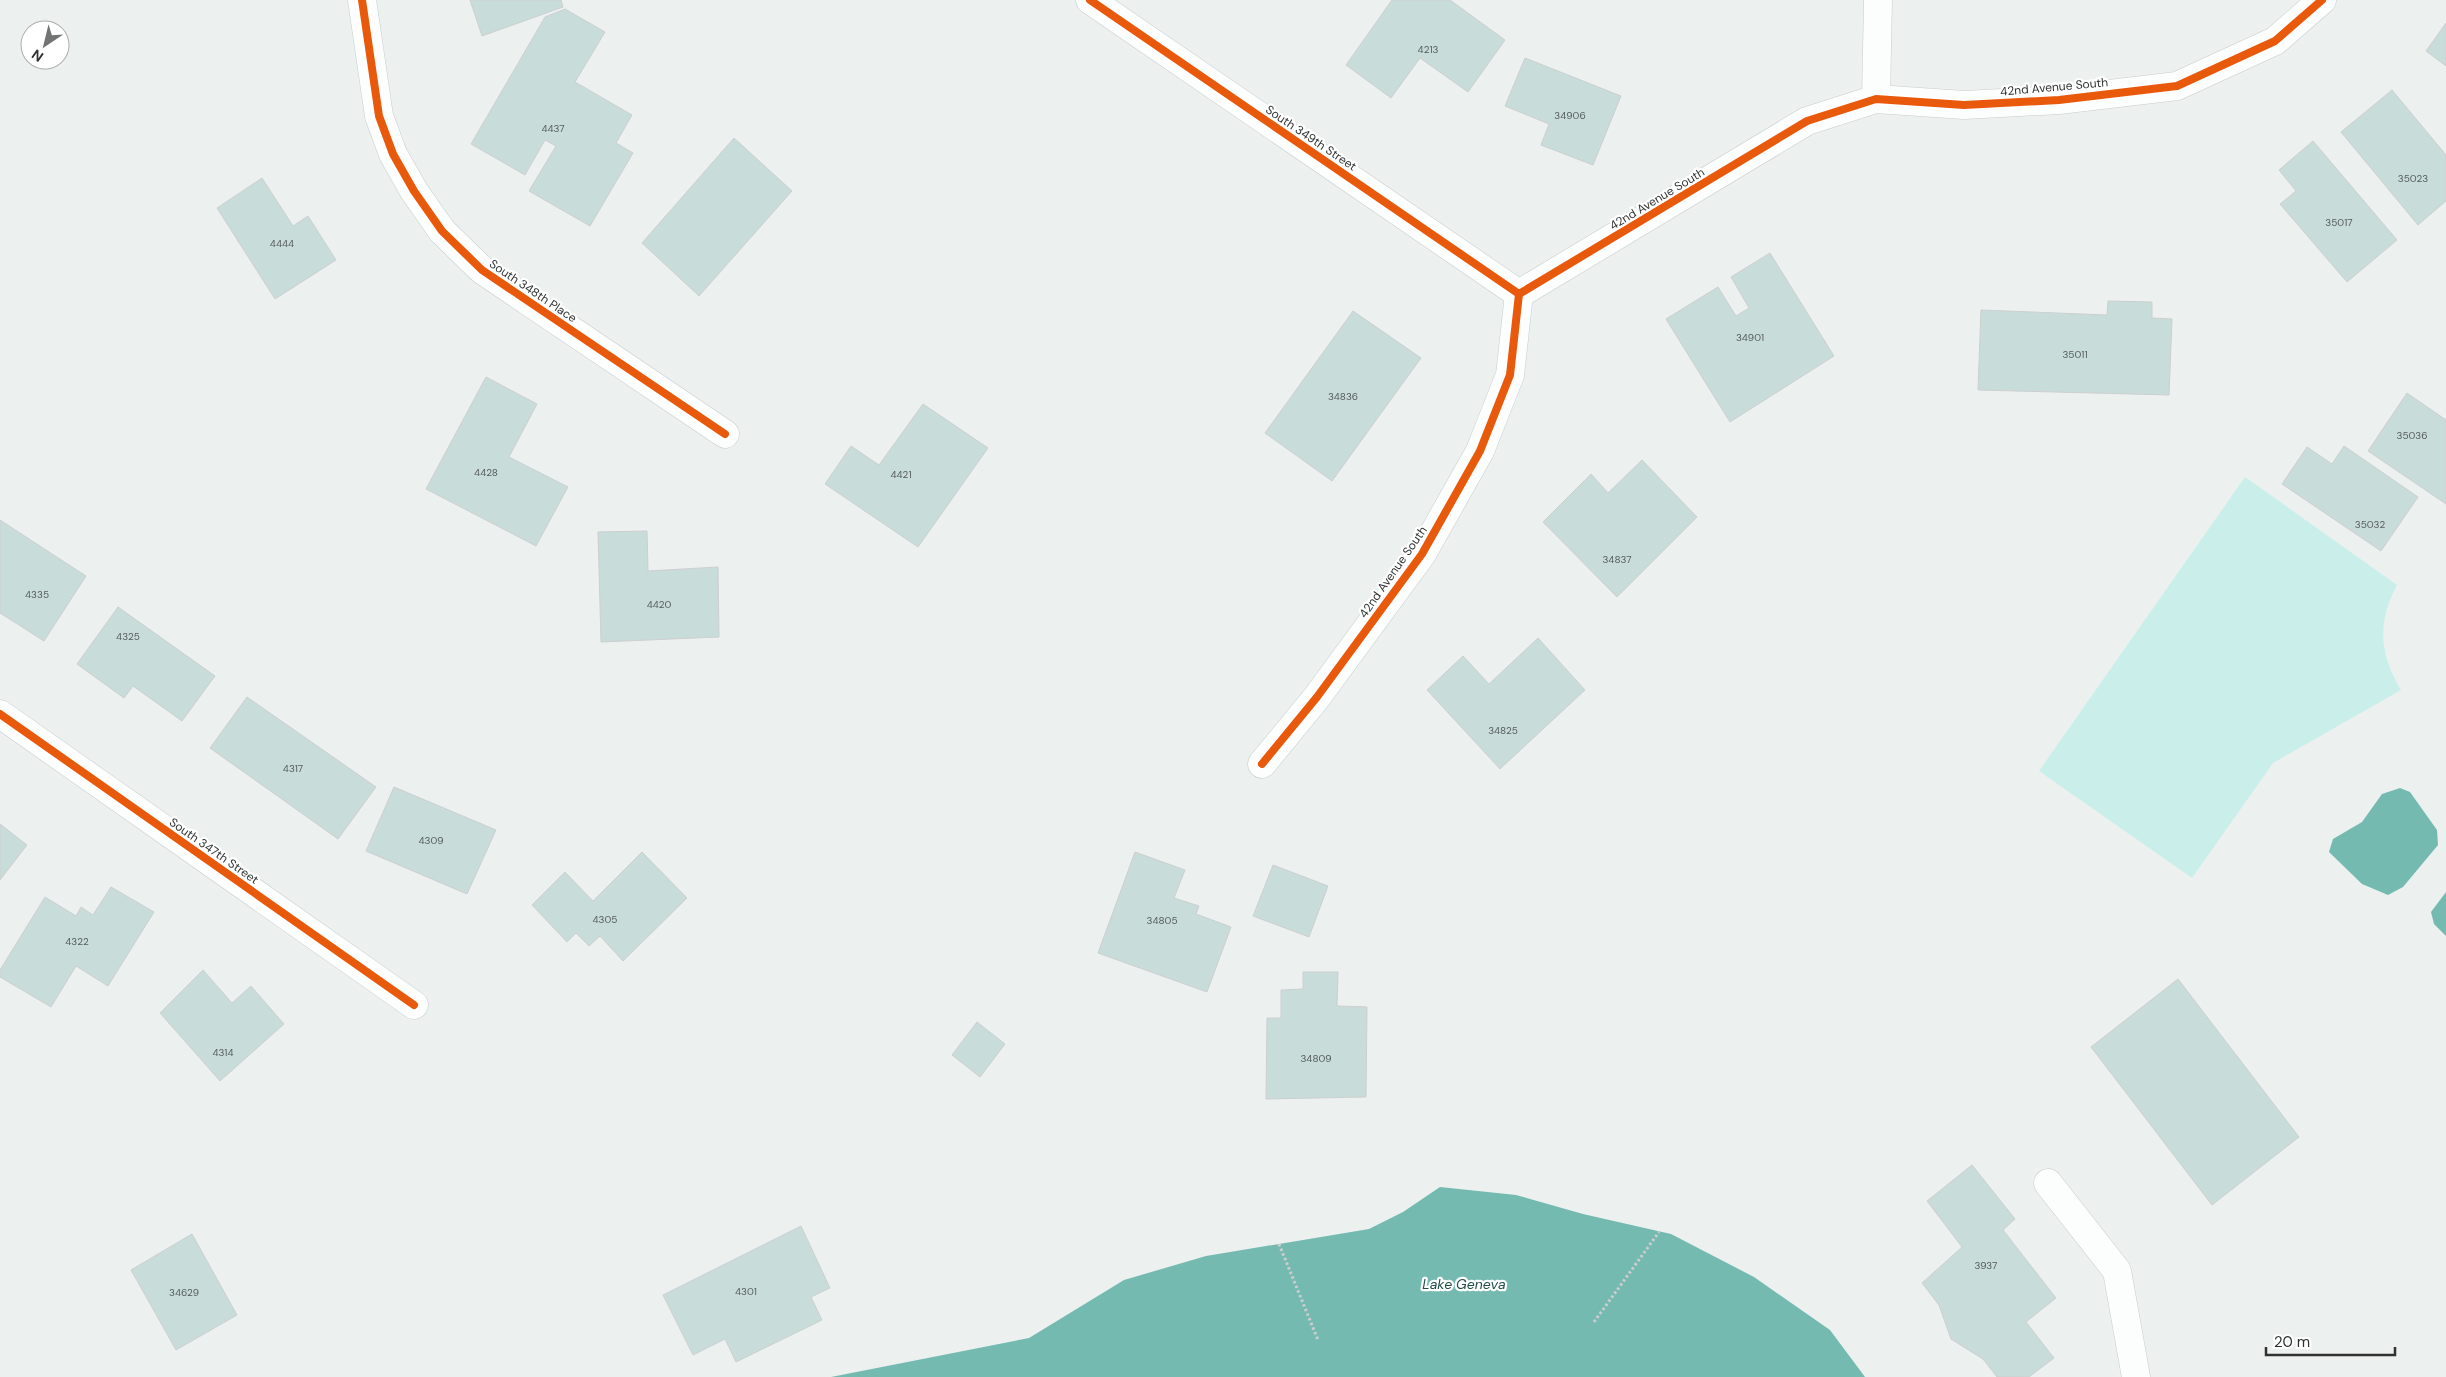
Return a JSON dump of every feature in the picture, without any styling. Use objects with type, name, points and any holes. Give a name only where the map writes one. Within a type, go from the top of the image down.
[{"type":"street","name":"South 348th Place","points":[[362,0],[379,116],[392,154],[414,191],[442,230],[482,270],[725,434]]},
{"type":"street","name":"South 349th Street","points":[[1090,0],[1519,294]]},
{"type":"street","points":[[1876,99],[1878,0]]},
{"type":"street","name":"42nd Avenue South","points":[[1262,764],[1317,697],[1422,554],[1480,452],[1510,376],[1519,294],[1806,121],[1876,99],[1974,104],[2059,100],[2177,86],[2274,42],[2322,0]]},
{"type":"street","name":"South 347th Street","points":[[0,714],[414,1006]]},
{"type":"street","points":[[2048,1183],[2116,1271],[2136,1377]]},
{"type":"path","points":[[1594,1322],[1660,1232]]},
{"type":"path","points":[[1279,1244],[1318,1340]]},
{"type":"shaded area","points":[[2245,477],[2397,585],[2386,612],[2383,638],[2388,663],[2401,690],[2273,763],[2192,878],[2039,771]]},
{"type":"water","points":[[2400,788],[2410,792],[2437,830],[2438,845],[2403,887],[2388,895],[2362,884],[2329,852],[2333,839],[2362,822],[2382,794]]},
{"type":"water","points":[[2446,892],[2446,936],[2434,924],[2431,912]]},
{"type":"water","name":"Lake Geneva","points":[[1440,1187],[1516,1195],[1583,1214],[1671,1234],[1754,1277],[1830,1330],[1865,1377],[831,1377],[1029,1338],[1124,1280],[1206,1256],[1369,1229],[1403,1212]]},
{"type":"building","points":[[470,0],[561,0],[563,7],[482,36]]},
{"type":"building","points":[[1392,0],[1450,0],[1505,40],[1468,92],[1420,58],[1391,98],[1346,65]]},
{"type":"building","points":[[565,9],[605,32],[575,82],[632,115],[616,143],[633,153],[590,226],[529,191],[556,146],[545,140],[525,175],[471,144],[545,17]]},
{"type":"building","points":[[2446,23],[2446,66],[2426,51]]},
{"type":"building","points":[[1525,58],[1621,96],[1593,165],[1541,145],[1549,124],[1505,106]]},
{"type":"building","points":[[2392,90],[2446,155],[2446,201],[2418,225],[2341,132]]},
{"type":"building","points":[[734,138],[792,191],[699,296],[642,243]]},
{"type":"building","points":[[2313,141],[2397,240],[2347,282],[2280,204],[2296,191],[2279,170]]},
{"type":"building","points":[[262,178],[293,226],[308,216],[336,260],[275,299],[217,208]]},
{"type":"building","points":[[1770,253],[1834,356],[1730,422],[1666,319],[1718,287],[1736,316],[1749,308],[1731,277]]},
{"type":"building","points":[[2108,301],[2152,302],[2152,318],[2172,319],[2169,395],[1978,390],[1981,310],[2107,315]]},
{"type":"building","points":[[1353,311],[1421,358],[1332,481],[1265,433]]},
{"type":"building","points":[[486,377],[537,404],[509,457],[568,487],[536,546],[426,489]]},
{"type":"building","points":[[2407,393],[2446,420],[2446,504],[2368,451]]},
{"type":"building","points":[[923,404],[988,448],[918,547],[825,484],[851,446],[879,465]]},
{"type":"building","points":[[2344,446],[2418,497],[2381,551],[2282,484],[2307,447],[2332,464]]},
{"type":"building","points":[[1642,460],[1697,517],[1617,597],[1543,522],[1591,474],[1608,493]]},
{"type":"building","points":[[0,520],[86,576],[44,641],[0,613]]},
{"type":"building","points":[[647,531],[648,571],[718,567],[719,637],[601,642],[598,532]]},
{"type":"building","points":[[118,607],[215,676],[182,721],[133,686],[124,698],[77,664]]},
{"type":"building","points":[[1538,638],[1585,690],[1500,769],[1427,690],[1463,656],[1489,684]]},
{"type":"building","points":[[247,697],[376,787],[338,839],[210,748]]},
{"type":"building","points":[[394,787],[496,830],[467,894],[366,851]]},
{"type":"building","points":[[0,824],[27,845],[0,880]]},
{"type":"building","points":[[642,852],[687,898],[623,961],[600,936],[589,946],[576,933],[567,942],[532,905],[565,872],[593,901]]},
{"type":"building","points":[[1135,852],[1185,870],[1174,898],[1199,906],[1196,914],[1231,927],[1207,992],[1098,953]]},
{"type":"building","points":[[1273,865],[1328,886],[1309,937],[1253,916]]},
{"type":"building","points":[[111,887],[154,912],[108,986],[76,966],[51,1007],[0,977],[0,970],[45,897],[76,916],[81,907],[93,915]]},
{"type":"building","points":[[203,970],[232,1003],[251,986],[284,1024],[220,1081],[160,1013]]},
{"type":"building","points":[[1303,972],[1338,972],[1337,1006],[1367,1007],[1366,1097],[1266,1099],[1267,1018],[1281,1018],[1281,990],[1303,989]]},
{"type":"building","points":[[2178,979],[2299,1137],[2212,1205],[2091,1047]]},
{"type":"building","points":[[977,1022],[1005,1044],[980,1077],[952,1055]]},
{"type":"building","points":[[1972,1165],[2015,1219],[2003,1230],[2056,1298],[2026,1322],[2054,1358],[2029,1377],[1997,1377],[1983,1359],[1951,1339],[1939,1305],[1922,1283],[1962,1247],[1927,1201]]},
{"type":"building","points":[[801,1226],[830,1288],[811,1297],[822,1320],[736,1362],[725,1339],[693,1355],[663,1295]]},
{"type":"building","points":[[192,1234],[237,1315],[176,1350],[131,1270]]},
{"type":"cycle path","points":[[362,0],[379,116],[393,154],[414,191],[442,231],[482,270],[725,434]]},
{"type":"cycle path","points":[[1090,0],[1519,294]]},
{"type":"cycle path","points":[[1262,764],[1317,697],[1422,554],[1480,451],[1510,375],[1519,294],[1807,121],[1876,99],[1964,105],[2059,100],[2177,86],[2275,41],[2322,0]]},
{"type":"cycle path","points":[[0,714],[414,1005]]}]
